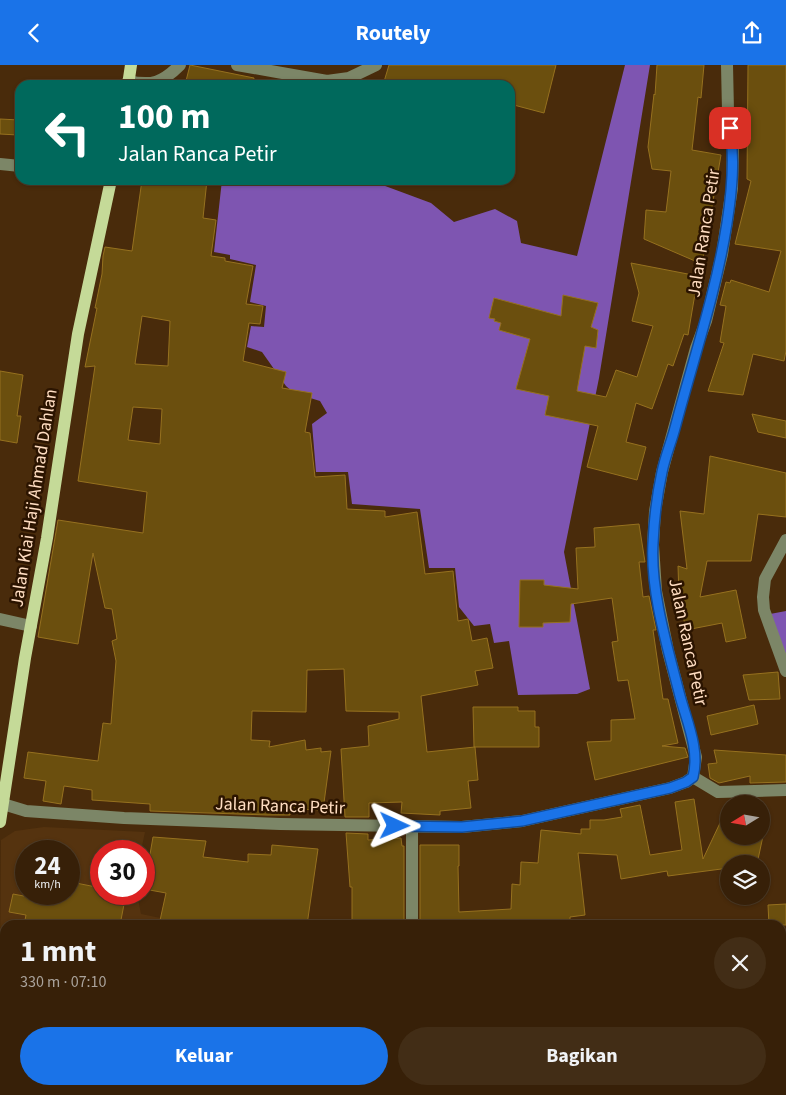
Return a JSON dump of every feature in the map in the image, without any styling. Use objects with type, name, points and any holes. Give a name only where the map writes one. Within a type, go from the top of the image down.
[{"type":"main road","points":[[128,80],[131,65]]},
{"type":"main road","name":"Jalan Kiai Haji Ahmad Dahlan","points":[[0,822],[47,538],[78,334],[110,185]]},
{"type":"street","points":[[161,80],[180,65]]},
{"type":"street","points":[[237,65],[255,67],[304,80]]},
{"type":"street","points":[[334,80],[349,78],[376,65]]},
{"type":"street","name":"Jalan Ranca Petir","points":[[3,804],[26,811],[124,818],[271,824],[462,827],[522,821],[670,788],[693,777],[696,757],[668,651],[656,591],[652,545],[662,472],[708,312],[725,235],[732,187],[733,146],[728,111],[727,65]]},
{"type":"street","points":[[0,164],[15,166]]},
{"type":"street","points":[[786,540],[765,579],[763,597],[764,610],[786,671]]},
{"type":"street","points":[[0,619],[31,626]]},
{"type":"street","points":[[693,777],[718,792],[786,790]]},
{"type":"street","points":[[412,826],[412,920]]},
{"type":"shaded area","points":[[625,65],[650,65],[599,378],[564,552],[590,689],[577,694],[518,695],[509,641],[494,643],[490,624],[474,626],[459,607],[455,568],[429,568],[420,509],[352,504],[348,472],[316,472],[312,424],[327,413],[320,401],[294,393],[286,386],[262,352],[247,347],[251,326],[264,327],[266,306],[250,302],[256,265],[230,259],[230,255],[214,252],[221,185],[382,185],[431,203],[454,222],[495,209],[517,221],[521,243],[577,256]]},
{"type":"shaded area","points":[[786,611],[786,656],[770,614]]},
{"type":"shaded area","points":[[44,827],[145,832],[143,840],[90,840],[90,905],[139,905],[141,914],[170,920],[0,920],[1,840],[15,831]]},
{"type":"building","points":[[190,65],[254,78],[254,80],[186,80]]},
{"type":"building","points":[[389,65],[556,65],[544,113],[515,105],[515,80],[384,80]]},
{"type":"building","points":[[657,65],[704,65],[701,98],[698,97],[692,150],[721,155],[702,264],[644,239],[646,210],[666,212],[671,171],[652,169],[648,147]]},
{"type":"building","points":[[748,65],[786,65],[786,351],[784,361],[753,354],[743,395],[708,391],[724,343],[720,342],[726,306],[720,305],[726,282],[730,283],[731,280],[769,292],[781,251],[735,244],[751,181],[747,179]]},
{"type":"building","points":[[0,119],[15,120],[15,135],[0,134]]},
{"type":"building","points":[[141,185],[206,185],[203,218],[216,220],[211,256],[225,258],[225,261],[253,266],[246,304],[263,306],[260,324],[249,323],[243,361],[286,372],[282,388],[312,393],[305,432],[310,433],[315,477],[345,475],[347,509],[385,511],[385,517],[417,512],[425,574],[453,571],[458,621],[468,619],[472,641],[487,638],[493,668],[475,671],[478,685],[421,696],[427,752],[475,747],[478,780],[468,781],[471,808],[440,811],[440,815],[401,813],[402,802],[369,803],[369,817],[345,817],[341,749],[369,746],[368,726],[399,719],[399,712],[346,711],[344,669],[307,670],[306,712],[252,711],[251,740],[270,741],[269,747],[305,740],[306,750],[321,748],[321,752],[331,751],[323,810],[290,809],[290,815],[150,811],[150,804],[92,800],[92,790],[64,786],[61,804],[43,801],[46,781],[24,778],[28,752],[98,761],[103,723],[111,724],[116,661],[112,641],[117,639],[112,609],[105,608],[93,553],[78,644],[38,637],[58,520],[143,533],[147,492],[78,481],[95,366],[85,367],[97,308],[95,308],[105,247],[132,251]],"holes":[[[142,316],[170,321],[168,366],[135,364]],[[133,407],[162,409],[160,444],[128,440]]]},
{"type":"building","points":[[631,263],[698,276],[688,335],[684,334],[673,366],[668,364],[652,409],[636,403],[626,442],[646,447],[637,480],[587,467],[598,426],[545,415],[549,396],[516,389],[530,339],[499,330],[501,323],[489,318],[494,298],[561,316],[563,295],[598,303],[591,327],[598,330],[596,348],[585,346],[577,391],[606,397],[616,370],[637,377],[653,326],[632,321],[639,293]]},
{"type":"building","points":[[0,371],[23,375],[17,416],[21,416],[17,443],[0,440]]},
{"type":"building","points":[[752,414],[786,421],[786,438],[758,432]]},
{"type":"building","points":[[710,456],[786,473],[786,517],[758,514],[751,561],[707,561],[700,597],[736,590],[746,638],[726,642],[722,623],[686,630],[679,596],[678,566],[687,569],[680,511],[704,514]]},
{"type":"building","points":[[639,524],[645,562],[639,562],[643,597],[649,596],[656,630],[653,630],[663,699],[668,699],[678,743],[662,746],[685,748],[688,757],[595,780],[587,742],[611,741],[611,720],[635,719],[628,680],[618,681],[612,642],[618,641],[612,598],[571,604],[570,622],[543,623],[543,627],[519,627],[520,580],[544,580],[544,585],[578,589],[576,548],[595,547],[594,528]]},
{"type":"building","points":[[778,672],[780,699],[749,700],[743,675]]},
{"type":"building","points":[[754,705],[758,724],[711,735],[707,716]]},
{"type":"building","points":[[473,707],[518,707],[518,711],[535,711],[535,727],[539,727],[539,747],[474,747]]},
{"type":"building","points":[[714,750],[786,755],[786,782],[750,783],[750,776],[719,783],[710,778],[708,764],[717,763]]},
{"type":"building","points":[[694,799],[703,859],[720,823],[720,845],[761,845],[759,855],[720,855],[720,869],[668,876],[667,871],[621,879],[617,855],[578,853],[585,915],[570,917],[570,920],[420,920],[420,845],[459,845],[459,912],[511,909],[512,884],[520,885],[521,862],[538,863],[541,830],[581,834],[581,829],[590,829],[590,820],[622,817],[620,809],[640,805],[650,855],[682,850],[675,802]]},
{"type":"building","points":[[346,833],[368,834],[368,840],[401,838],[402,846],[404,846],[404,920],[352,920],[352,887],[350,887]]},
{"type":"building","points":[[153,837],[206,841],[203,857],[248,862],[248,854],[271,855],[272,845],[318,849],[308,920],[160,920],[166,893],[155,891],[155,840],[152,840]]},
{"type":"building","points":[[80,884],[90,886],[90,905],[124,905],[121,920],[25,920],[26,915],[9,912],[13,894],[15,894],[15,905],[80,905]]},
{"type":"building","points":[[786,904],[786,920],[769,920],[768,905]]},
{"type":"route","points":[[395,826],[462,827],[522,821],[670,788],[693,777],[696,757],[668,651],[656,591],[652,545],[662,472],[696,349],[706,321],[722,253],[732,187],[733,146],[730,128]]}]
